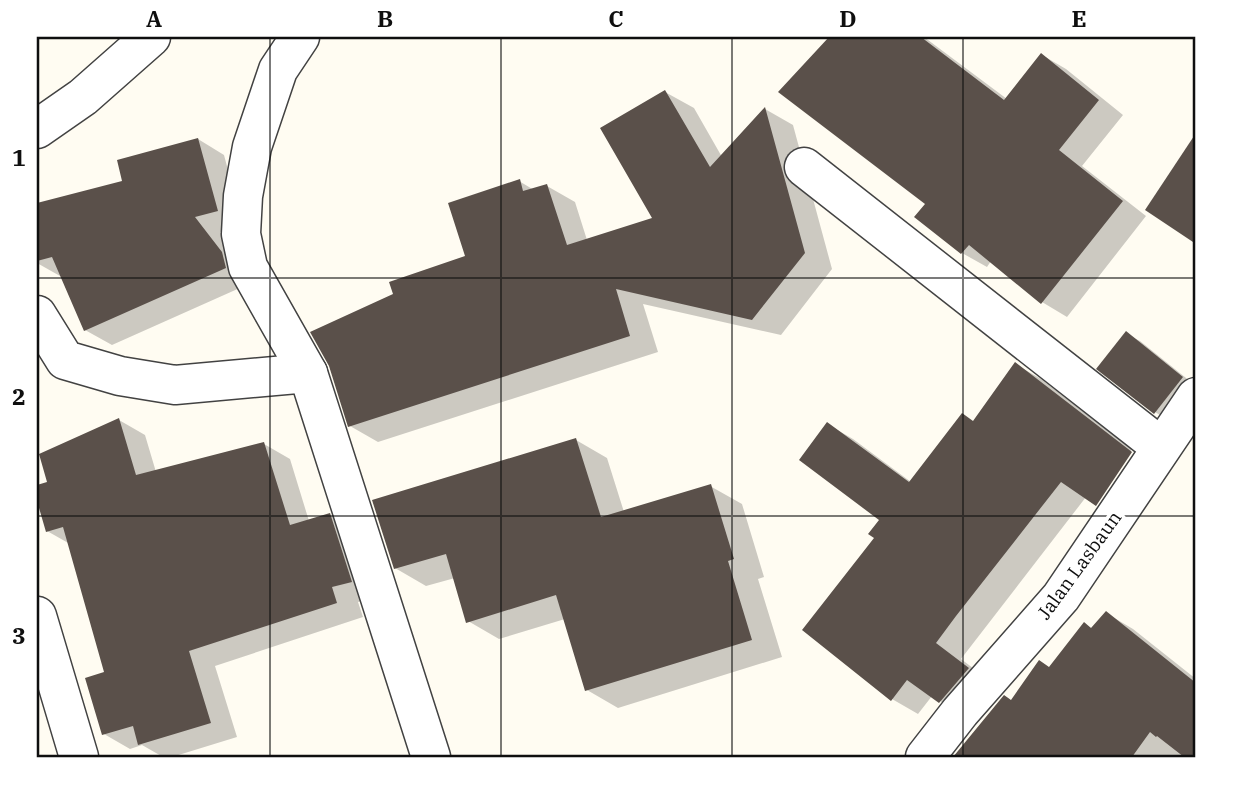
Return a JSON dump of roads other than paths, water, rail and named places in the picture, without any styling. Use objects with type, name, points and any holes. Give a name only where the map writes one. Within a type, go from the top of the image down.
[{"type":"street","points":[[37,129],[83,97],[151,37]]},
{"type":"street","points":[[300,37],[278,70],[253,147],[243,196],[241,234],[248,267],[308,373],[431,757]]},
{"type":"street","points":[[804,167],[1161,447]]},
{"type":"street","points":[[37,315],[65,360],[120,376],[175,384],[308,373]]},
{"type":"street","name":"Jalan Lasbaun","points":[[925,757],[960,712],[1061,597],[1196,397]]},
{"type":"street","points":[[37,616],[79,757]]}]
